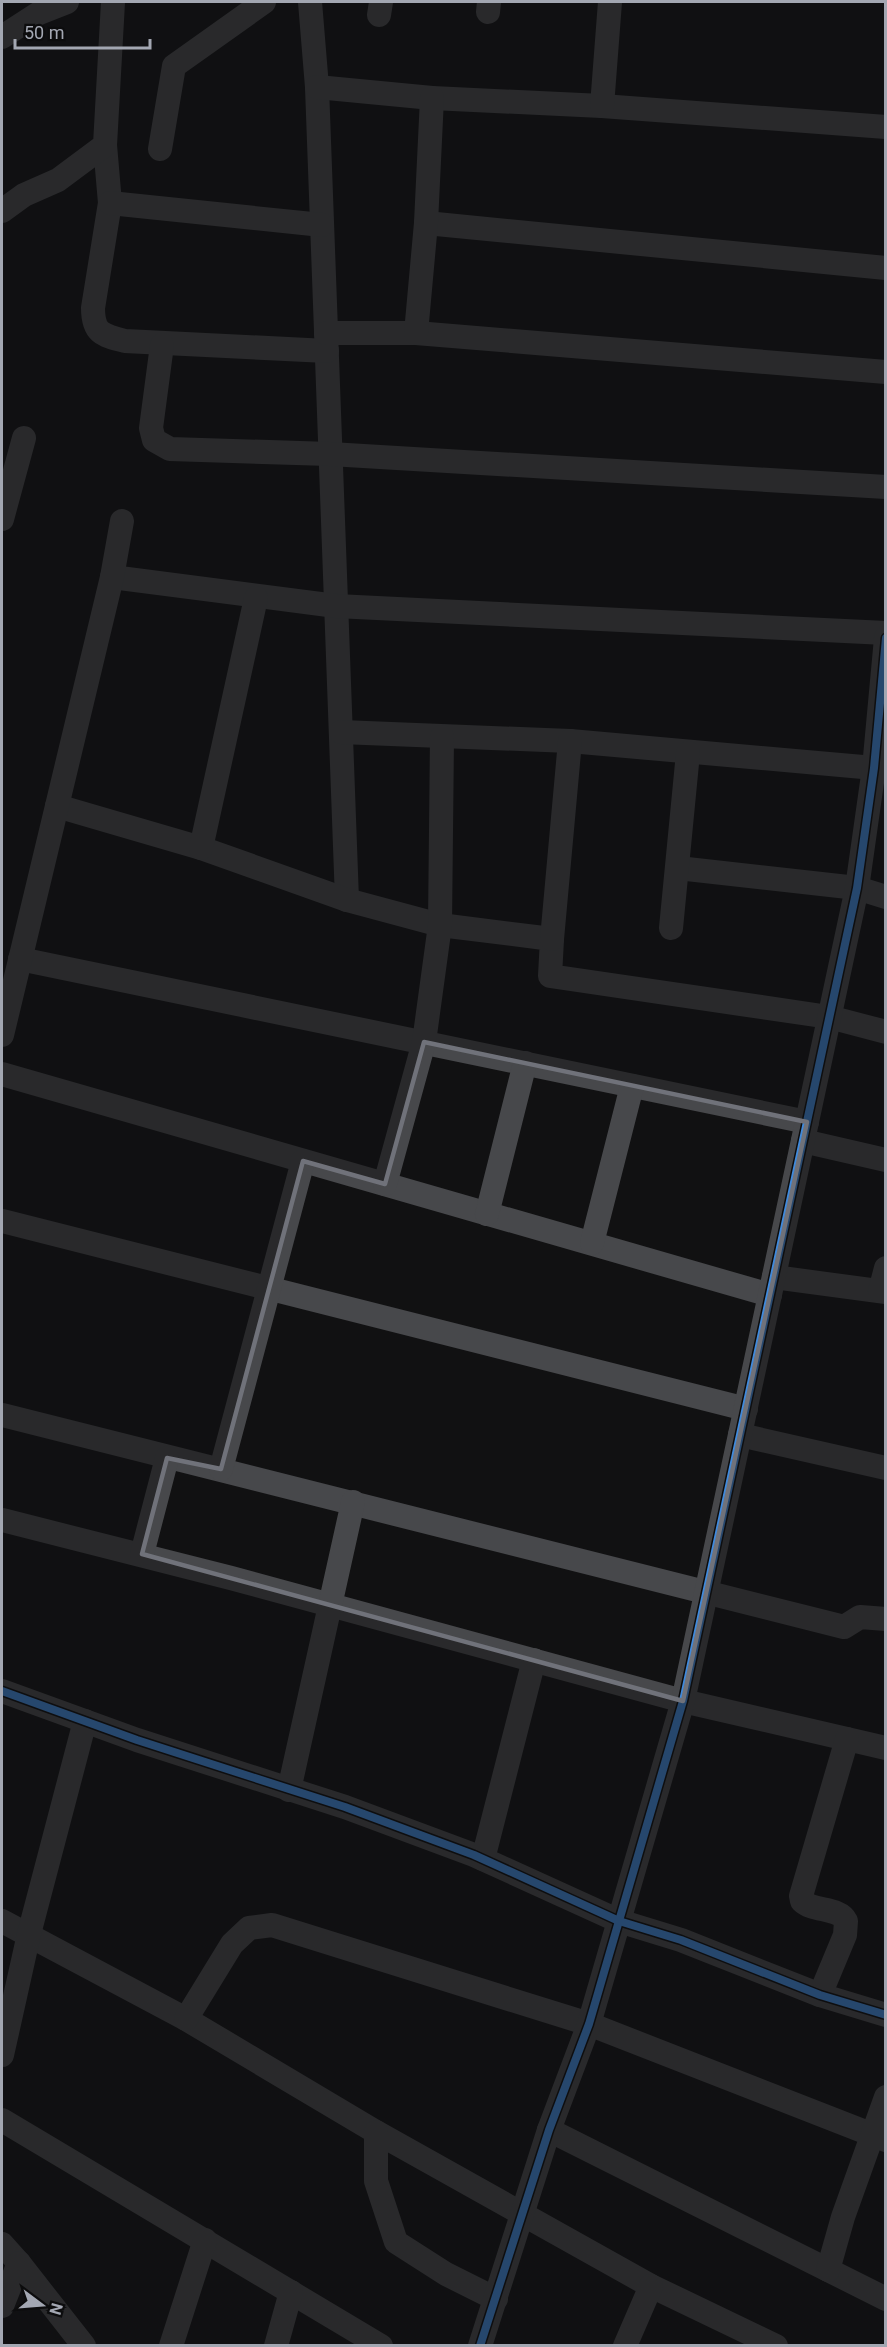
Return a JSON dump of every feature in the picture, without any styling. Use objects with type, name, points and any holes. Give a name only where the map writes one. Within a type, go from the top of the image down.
[{"type":"street","points":[[2,38],[39,7],[67,2]]},
{"type":"street","points":[[113,2],[105,145],[110,202],[93,308],[93,324],[109,337],[162,345],[326,342],[416,333],[885,372]]},
{"type":"street","points":[[160,150],[174,66],[264,2]]},
{"type":"street","points":[[310,2],[317,87],[347,900]]},
{"type":"street","points":[[602,106],[610,2]]},
{"type":"street","points":[[317,87],[432,98],[602,106],[885,127]]},
{"type":"street","points":[[416,333],[426,223],[432,98]]},
{"type":"street","points":[[2,211],[24,195],[58,180],[105,145]]},
{"type":"street","points":[[110,202],[322,225]]},
{"type":"street","points":[[426,223],[885,268]]},
{"type":"street","points":[[162,345],[151,428],[154,440],[160,446],[170,450],[330,454],[885,487]]},
{"type":"street","points":[[2,519],[24,438]]},
{"type":"street","points":[[2,1035],[112,577],[122,521]]},
{"type":"street","points":[[112,577],[336,606],[885,633]]},
{"type":"street","points":[[201,848],[256,597]]},
{"type":"street","points":[[480,2346],[549,2130],[589,2024],[683,1701],[857,888],[880,769],[885,638]]},
{"type":"street","points":[[341,732],[570,741],[880,769]]},
{"type":"street","points":[[385,1184],[424,1042],[440,925],[442,737]]},
{"type":"street","points":[[570,741],[550,976],[829,1017],[885,1032]]},
{"type":"street","points":[[671,928],[688,753]]},
{"type":"street","points":[[57,806],[201,848],[347,900],[440,925],[552,939]]},
{"type":"street","points":[[678,868],[857,888],[885,897]]},
{"type":"street","points":[[20,959],[632,1086],[805,1132],[885,1160]]},
{"type":"street","points":[[487,1214],[525,1063]]},
{"type":"street","points":[[2,1074],[592,1244],[772,1286],[883,1292],[885,1268]]},
{"type":"street","points":[[592,1244],[632,1086]]},
{"type":"street","points":[[221,1469],[303,1161]]},
{"type":"street","points":[[2,1221],[746,1409]]},
{"type":"street","points":[[2,1415],[843,1627],[860,1617],[885,1619]]},
{"type":"street","points":[[740,1435],[885,1468]]},
{"type":"street","points":[[142,1554],[167,1458]]},
{"type":"street","points":[[289,1791],[353,1502]]},
{"type":"street","points":[[2,1520],[142,1554],[683,1701],[885,1748]]},
{"type":"street","points":[[483,1859],[534,1660]]},
{"type":"street","points":[[2,1691],[289,1791],[345,1807],[483,1859],[619,1921],[681,1940],[820,1995],[885,2015]]},
{"type":"street","points":[[2,2055],[29,1934],[85,1721]]},
{"type":"street","points":[[820,1995],[845,1935],[846,1921],[839,1914],[806,1905],[801,1896],[847,1739]]},
{"type":"street","points":[[2,1921],[186,2019],[523,2216],[651,2286],[776,2346]]},
{"type":"street","points":[[186,2019],[232,1944],[249,1928],[272,1925],[589,2024],[878,2137]]},
{"type":"street","points":[[828,2270],[878,2137],[885,2097]]},
{"type":"street","points":[[2,2120],[381,2346]]},
{"type":"street","points":[[549,2130],[885,2299]]},
{"type":"street","points":[[376,2132],[376,2181],[396,2242],[446,2274],[496,2299]]},
{"type":"street","points":[[171,2346],[205,2240]]},
{"type":"street","points":[[2,2244],[84,2346]]},
{"type":"street","points":[[2,2306],[19,2263]]},
{"type":"street","points":[[625,2346],[651,2286]]},
{"type":"street","points":[[276,2346],[291,2292]]},
{"type":"highlighted area","points":[[424,1042],[807,1122],[683,1701],[142,1554],[167,1458],[221,1469],[303,1161],[385,1184]]},
{"type":"cycle path","points":[[480,2346],[549,2130],[589,2024],[683,1701],[857,888],[874,768],[886,638]]},
{"type":"cycle path","points":[[2,1691],[137,1740],[345,1807],[474,1855],[619,1921],[681,1940],[820,1995],[886,2015]]}]
